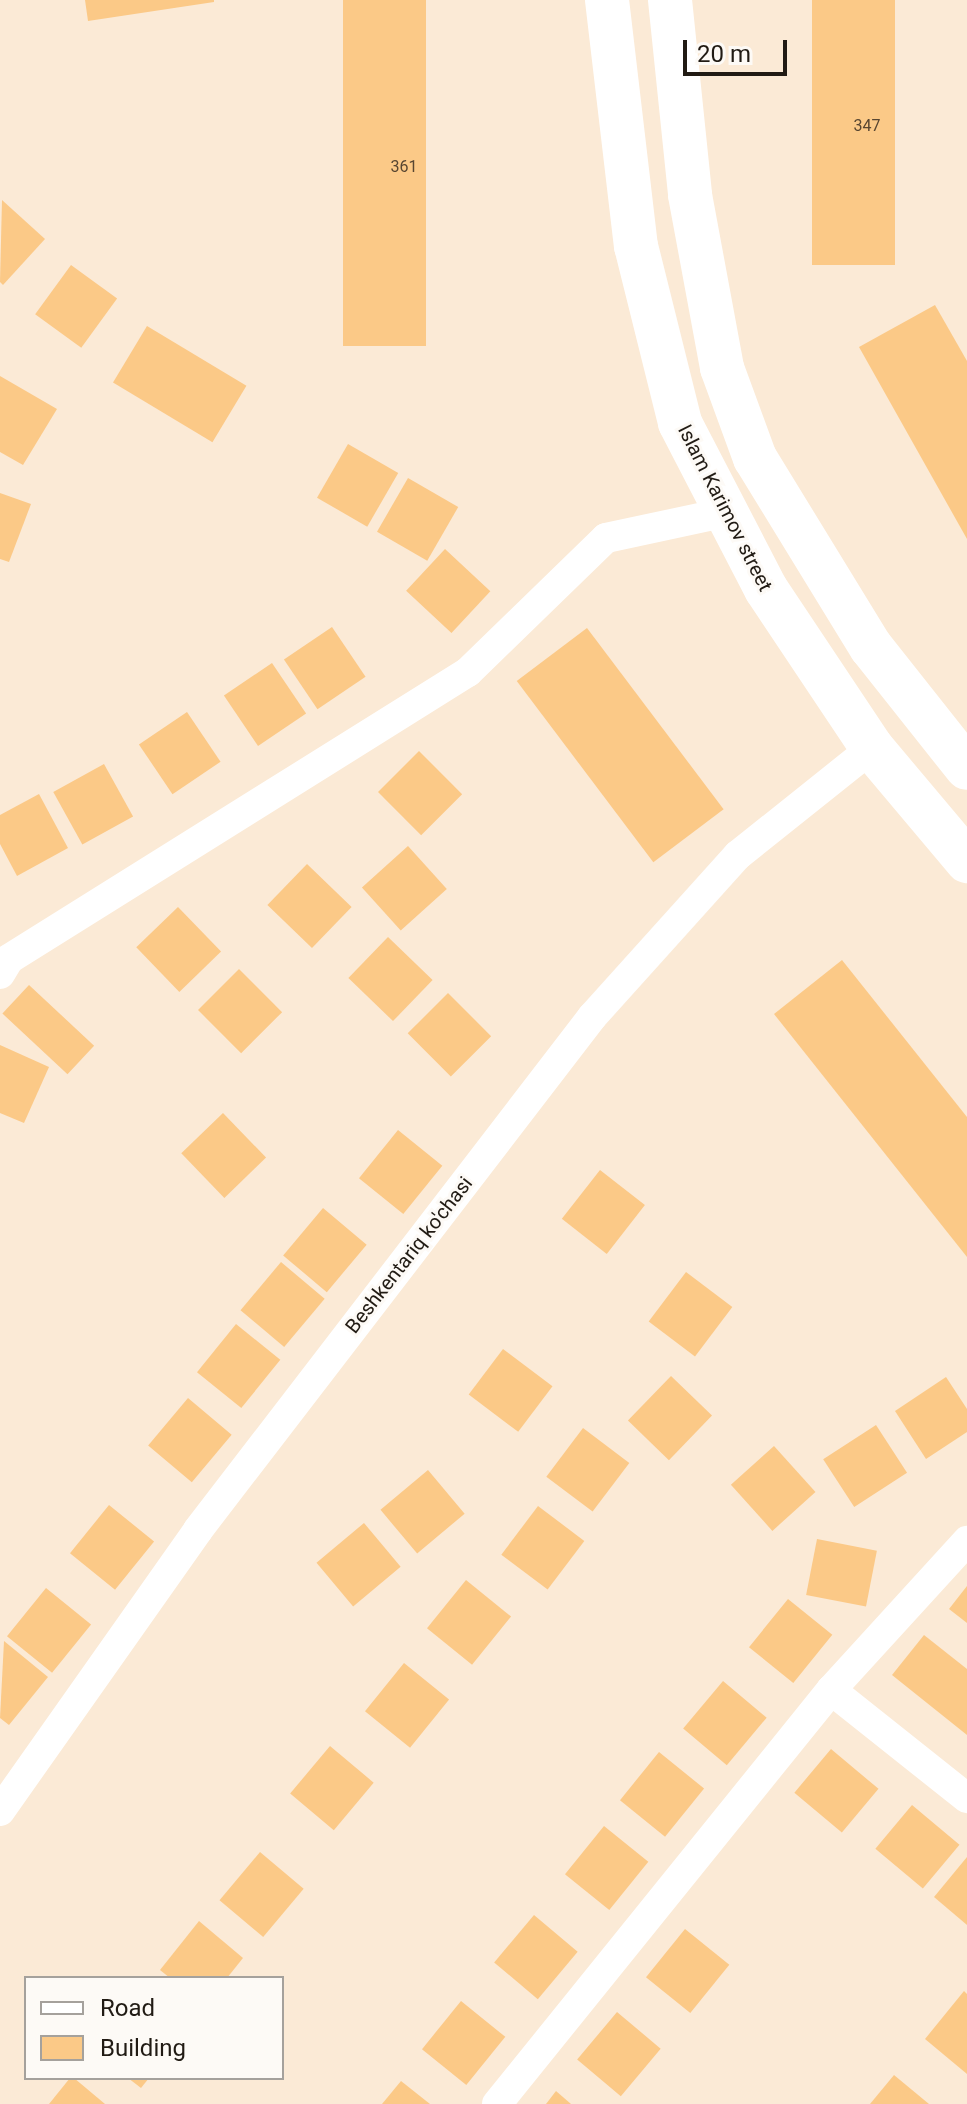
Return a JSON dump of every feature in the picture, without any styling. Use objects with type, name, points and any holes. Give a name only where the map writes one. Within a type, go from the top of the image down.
[{"type":"main road","name":"Islam Karimov street","points":[[607,0],[636,246],[680,423],[723,513],[766,589],[872,748],[967,861]]},
{"type":"main road","points":[[670,0],[690,195],[716,340],[755,458],[871,647],[967,768]]},
{"type":"street","points":[[0,974],[9,959],[468,672],[606,538],[723,513]]},
{"type":"street","name":"Beshkentariq ko'chasi","points":[[0,1811],[198,1530],[592,1017],[738,855],[872,748]]},
{"type":"street","points":[[497,2104],[831,1690],[967,1541]]},
{"type":"street","points":[[831,1690],[967,1798]]},
{"type":"building","points":[[85,0],[214,0],[214,2],[88,21]]},
{"type":"building","points":[[343,0],[426,0],[426,346],[343,346]]},
{"type":"building","points":[[812,0],[895,0],[895,265],[812,265]]},
{"type":"building","points":[[2,200],[45,239],[3,285],[0,282]]},
{"type":"building","points":[[71,265],[117,299],[81,348],[35,314]]},
{"type":"building","points":[[935,305],[967,361],[967,539],[859,347]]},
{"type":"building","points":[[147,326],[246,386],[212,442],[113,383]]},
{"type":"building","points":[[0,376],[57,409],[23,465],[0,452]]},
{"type":"building","points":[[348,444],[398,473],[367,527],[317,498]]},
{"type":"building","points":[[408,478],[458,507],[427,561],[377,532]]},
{"type":"building","points":[[0,493],[31,504],[9,562],[0,559]]},
{"type":"building","points":[[445,549],[490,591],[451,633],[406,591]]},
{"type":"building","points":[[332,627],[366,677],[317,709],[284,659]]},
{"type":"building","points":[[587,628],[724,809],[653,862],[517,681]]},
{"type":"building","points":[[272,663],[306,714],[258,746],[224,695]]},
{"type":"building","points":[[187,712],[221,762],[172,794],[139,744]]},
{"type":"building","points":[[419,751],[462,794],[421,835],[378,792]]},
{"type":"building","points":[[104,764],[133,816],[82,845],[53,792]]},
{"type":"building","points":[[39,794],[68,848],[17,876],[0,844],[0,815]]},
{"type":"building","points":[[408,846],[447,889],[401,931],[362,887]]},
{"type":"building","points":[[307,864],[352,907],[312,948],[267,905]]},
{"type":"building","points":[[178,907],[221,952],[179,992],[136,947]]},
{"type":"building","points":[[388,937],[433,980],[393,1021],[348,978]]},
{"type":"building","points":[[842,960],[967,1117],[967,1257],[774,1014]]},
{"type":"building","points":[[239,969],[282,1012],[241,1053],[198,1010]]},
{"type":"building","points":[[29,985],[94,1046],[67,1074],[2,1014]]},
{"type":"building","points":[[448,993],[491,1036],[451,1076],[408,1033]]},
{"type":"building","points":[[0,1045],[49,1067],[24,1123],[0,1113]]},
{"type":"building","points":[[223,1113],[266,1158],[224,1198],[181,1153]]},
{"type":"building","points":[[398,1130],[442,1166],[403,1214],[359,1178]]},
{"type":"building","points":[[600,1170],[645,1205],[607,1254],[562,1219]]},
{"type":"building","points":[[323,1208],[367,1245],[327,1292],[283,1255]]},
{"type":"building","points":[[281,1262],[325,1299],[284,1347],[241,1310]]},
{"type":"building","points":[[686,1272],[732,1307],[695,1356],[649,1322]]},
{"type":"building","points":[[236,1324],[280,1360],[241,1408],[197,1372]]},
{"type":"building","points":[[503,1349],[553,1386],[518,1432],[469,1395]]},
{"type":"building","points":[[671,1376],[712,1416],[669,1460],[628,1421]]},
{"type":"building","points":[[946,1377],[967,1409],[967,1432],[926,1459],[895,1411]]},
{"type":"building","points":[[188,1398],[232,1435],[192,1482],[148,1445]]},
{"type":"building","points":[[876,1425],[907,1473],[854,1507],[823,1459]]},
{"type":"building","points":[[583,1428],[629,1463],[593,1512],[546,1477]]},
{"type":"building","points":[[774,1446],[815,1492],[772,1531],[731,1485]]},
{"type":"building","points":[[428,1470],[465,1514],[417,1554],[381,1510]]},
{"type":"building","points":[[109,1505],[154,1542],[115,1590],[70,1553]]},
{"type":"building","points":[[538,1506],[584,1541],[548,1590],[501,1555]]},
{"type":"building","points":[[364,1523],[401,1567],[353,1607],[317,1563]]},
{"type":"building","points":[[817,1539],[877,1551],[866,1607],[806,1595]]},
{"type":"building","points":[[466,1580],[511,1617],[472,1665],[427,1628]]},
{"type":"building","points":[[967,1586],[967,1623],[949,1609]]},
{"type":"building","points":[[46,1588],[91,1625],[52,1673],[7,1636]]},
{"type":"building","points":[[788,1599],[832,1635],[793,1683],[749,1647]]},
{"type":"building","points":[[924,1635],[967,1669],[967,1735],[892,1675]]},
{"type":"building","points":[[4,1641],[48,1677],[9,1725],[0,1718]]},
{"type":"building","points":[[404,1663],[449,1700],[410,1748],[365,1711]]},
{"type":"building","points":[[723,1681],[767,1718],[727,1765],[683,1728]]},
{"type":"building","points":[[330,1746],[374,1783],[334,1830],[290,1793]]},
{"type":"building","points":[[831,1749],[878,1789],[842,1833],[794,1793]]},
{"type":"building","points":[[659,1752],[704,1789],[665,1837],[620,1800]]},
{"type":"building","points":[[912,1805],[959,1845],[923,1889],[875,1849]]},
{"type":"building","points":[[604,1826],[648,1862],[609,1910],[565,1874]]},
{"type":"building","points":[[260,1852],[304,1889],[263,1937],[220,1900]]},
{"type":"building","points":[[967,1857],[967,1925],[934,1897]]},
{"type":"building","points":[[534,1915],[578,1952],[538,1999],[494,1962]]},
{"type":"building","points":[[199,1921],[243,1958],[229,1976],[168,1976],[160,1970]]},
{"type":"building","points":[[685,1929],[729,1965],[690,2013],[646,1977]]},
{"type":"building","points":[[964,1991],[967,1994],[967,2074],[925,2039]]},
{"type":"building","points":[[461,2001],[505,2037],[466,2085],[422,2049]]},
{"type":"building","points":[[617,2012],[661,2049],[621,2096],[577,2059]]},
{"type":"building","points":[[894,2075],[929,2104],[870,2104]]},
{"type":"building","points":[[68,2080],[76,2080],[105,2104],[49,2104]]},
{"type":"building","points":[[131,2080],[147,2080],[141,2088]]},
{"type":"building","points":[[401,2081],[430,2104],[382,2104]]},
{"type":"building","points":[[556,2091],[571,2104],[546,2104]]}]
